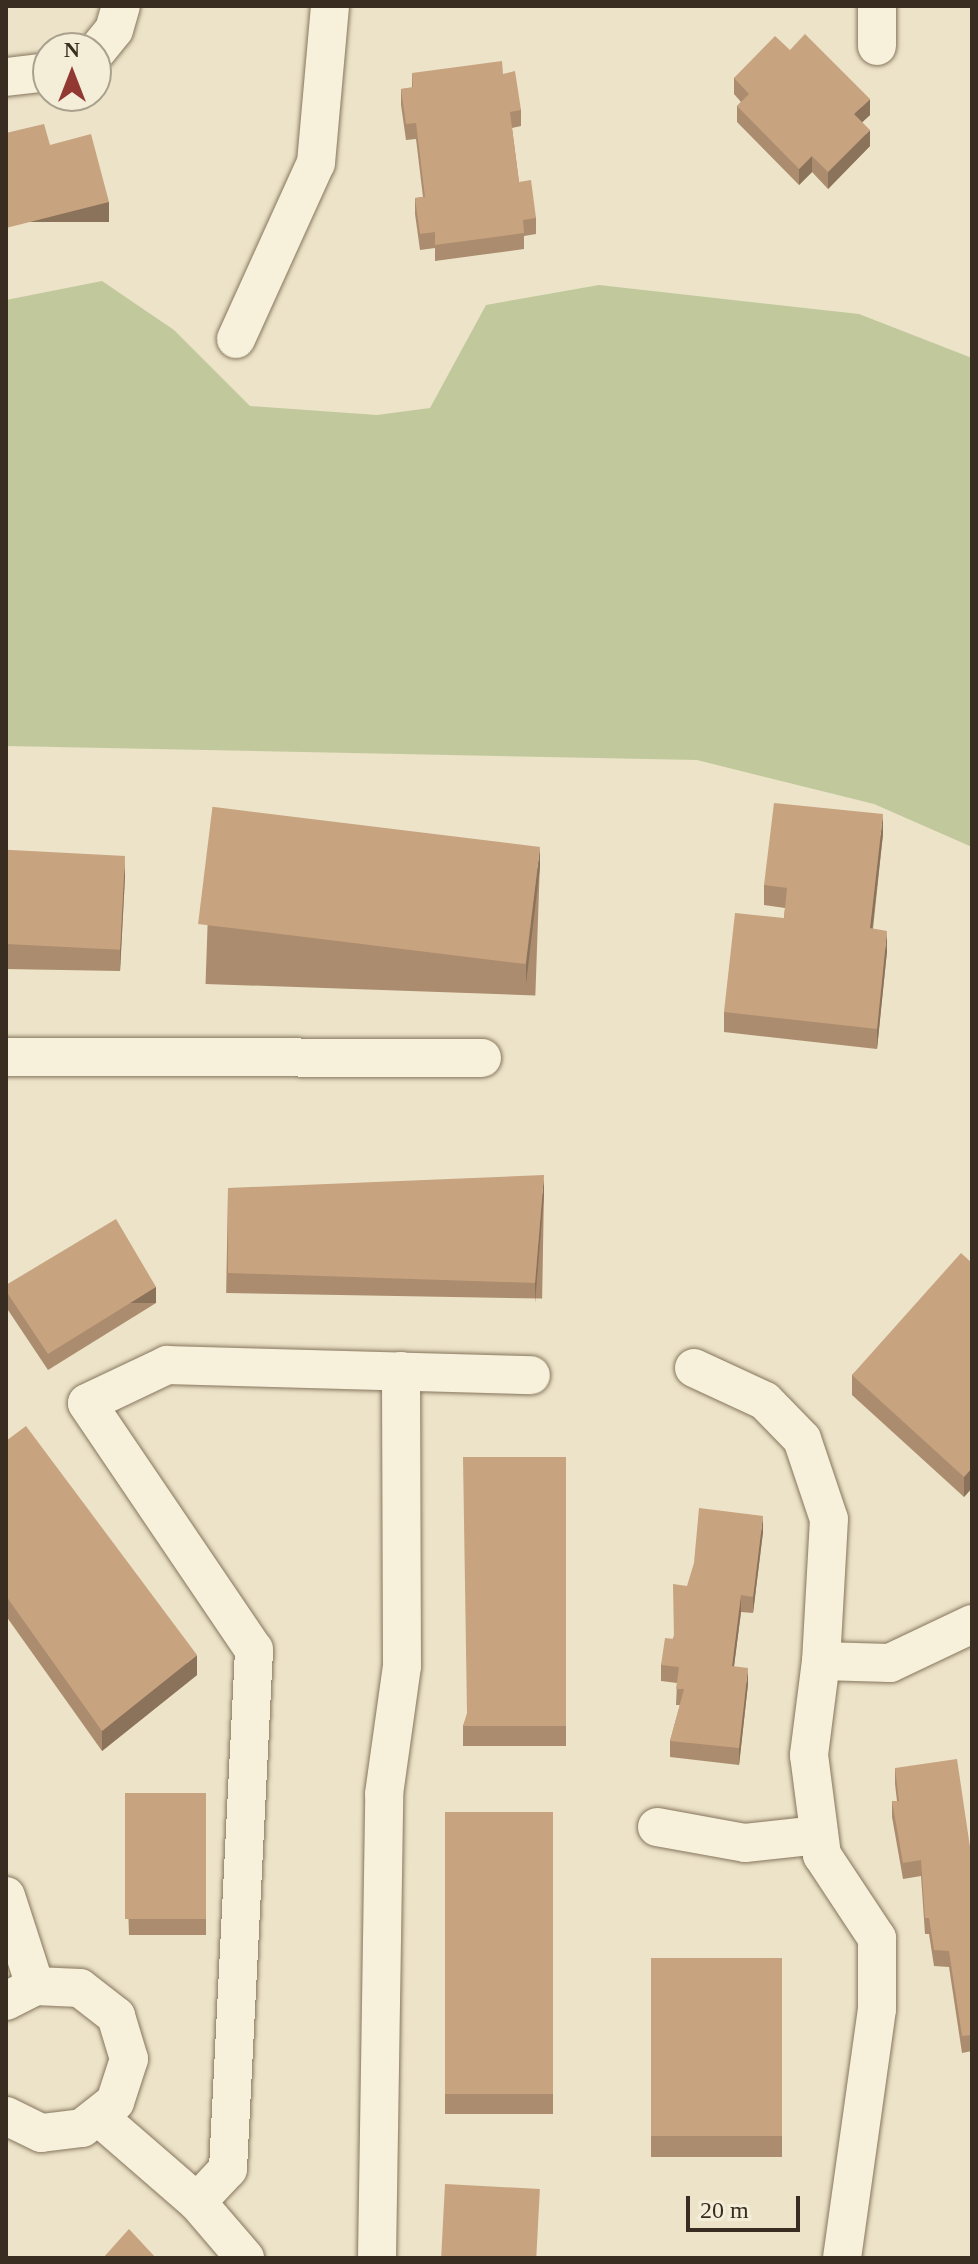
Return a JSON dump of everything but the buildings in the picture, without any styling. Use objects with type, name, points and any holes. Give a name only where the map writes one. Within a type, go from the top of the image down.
[{"type":"street","points":[[112,32],[121,6]]},
{"type":"street","points":[[236,339],[316,163],[330,6]]},
{"type":"street","points":[[877,6],[877,46]]},
{"type":"street","points":[[6,77],[32,74]]},
{"type":"street","points":[[6,1057],[482,1058]]},
{"type":"street","points":[[197,2202],[228,2169],[254,1650],[87,1403],[167,1365],[531,1375]]},
{"type":"street","points":[[694,1368],[765,1401],[802,1439],[829,1519],[821,1661],[809,1755],[822,1855],[877,1938],[877,2009],[842,2258]]},
{"type":"street","points":[[377,2258],[384,1794],[402,1666],[401,1371]]},
{"type":"street","points":[[821,1661],[890,1663],[972,1624]]},
{"type":"street","points":[[657,1827],[745,1843],[819,1835]]},
{"type":"street","points":[[6,1896],[20,1994],[80,1988],[100,2000],[126,2036],[126,2082],[100,2118],[61,2133],[41,2133],[6,2116]]},
{"type":"street","points":[[100,2118],[197,2202],[245,2258]]},
{"type":"green space","points":[[102,281],[174,330],[250,406],[377,415],[430,408],[486,305],[599,285],[859,314],[972,358],[972,847],[874,804],[697,760],[6,746],[6,300]]}]
